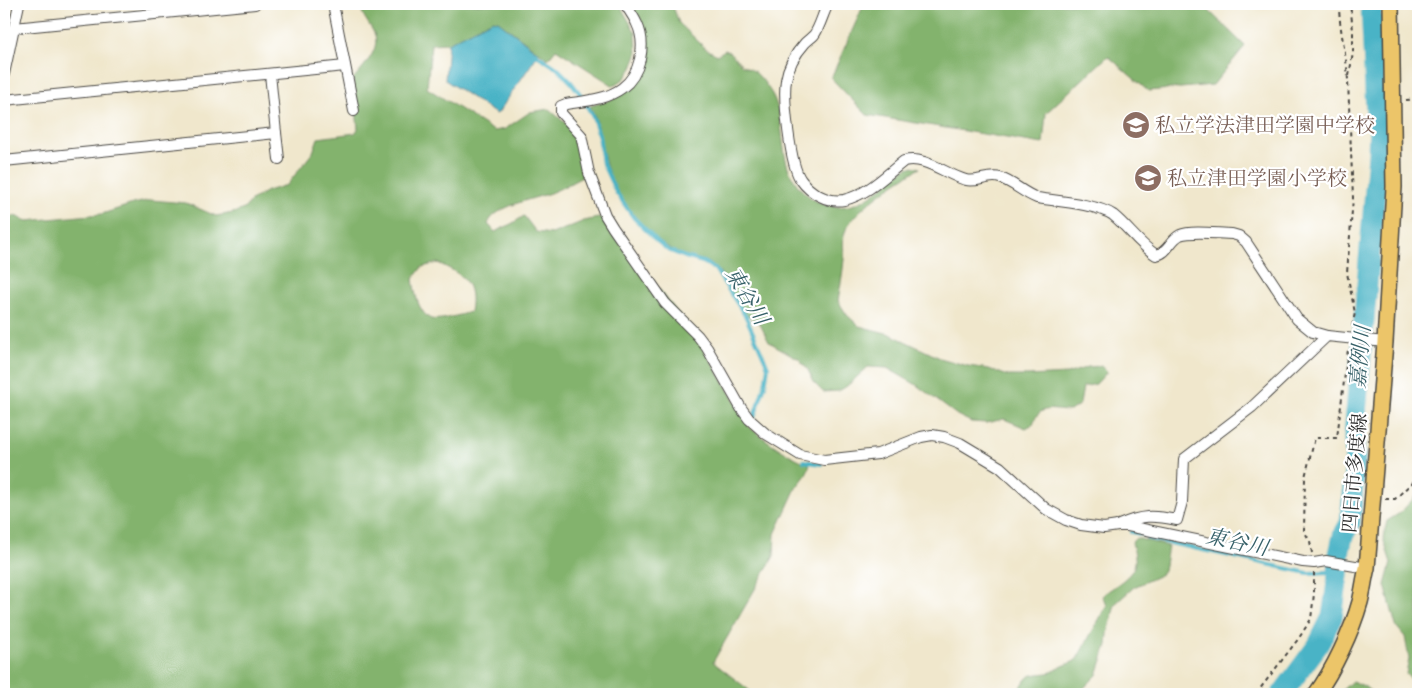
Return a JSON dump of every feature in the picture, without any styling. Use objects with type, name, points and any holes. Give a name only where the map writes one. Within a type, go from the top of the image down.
[{"type":"main road","name":"四日市多度線","points":[[1316,694],[1325,682],[1352,626],[1360,602],[1367,568],[1380,342],[1394,186],[1391,4]]},
{"type":"street","points":[[4,74],[19,4]]},
{"type":"street","points":[[14,28],[255,4]]},
{"type":"street","points":[[333,4],[354,111]]},
{"type":"street","points":[[626,4],[638,25],[642,40],[642,53],[630,81],[622,89],[594,100],[561,106],[561,113],[581,135],[589,173],[605,215],[665,303],[698,336],[707,348],[749,419],[766,434],[800,455],[824,460],[878,454],[922,437],[932,435],[944,437],[960,443],[1000,467],[1046,508],[1066,520],[1081,525],[1104,528],[1128,526],[1302,562],[1326,561],[1367,568]]},
{"type":"street","points":[[828,4],[814,34],[804,43],[794,58],[786,79],[785,109],[796,171],[809,189],[821,197],[830,200],[852,198],[861,194],[904,161],[911,159],[966,180],[974,181],[998,177],[1016,186],[1028,195],[1037,198],[1101,209],[1112,215],[1147,250],[1156,255],[1165,250],[1176,238],[1186,234],[1232,234],[1239,236],[1246,242],[1296,319],[1313,332],[1327,336],[1380,342]]},
{"type":"street","points":[[4,100],[345,66]]},
{"type":"street","points":[[270,74],[279,159]]},
{"type":"street","points":[[4,161],[276,133]]},
{"type":"street","points":[[1118,526],[1146,516],[1177,520],[1182,502],[1184,459],[1252,407],[1327,336]]},
{"type":"path","points":[[1256,694],[1299,638],[1311,619],[1314,594],[1314,563],[1310,541],[1304,531],[1305,477],[1315,438],[1337,438],[1355,313],[1347,273],[1352,198],[1347,64],[1339,18],[1339,4]]},
{"type":"path","points":[[1348,81],[1353,53],[1350,4]]},
{"type":"path","points":[[1372,498],[1395,499],[1418,477]]},
{"type":"green space","points":[[367,4],[619,4],[636,33],[637,55],[632,68],[625,78],[614,86],[556,49],[548,59],[498,21],[493,20],[448,43],[431,44],[427,88],[494,131],[505,129],[530,112],[549,109],[571,128],[578,136],[586,175],[555,191],[515,204],[498,212],[488,224],[495,232],[524,216],[536,232],[552,234],[584,221],[603,217],[698,339],[748,426],[770,443],[810,464],[806,475],[796,488],[775,534],[774,556],[713,662],[754,694],[4,694],[4,217],[15,216],[27,221],[102,214],[151,200],[186,203],[216,216],[244,209],[252,200],[267,191],[287,185],[313,152],[318,138],[355,133],[358,129],[353,79],[370,58],[376,39],[362,12]],"holes":[[[438,263],[460,276],[469,286],[471,293],[470,312],[449,318],[432,319],[422,310],[416,295],[413,279],[422,267]]]},
{"type":"green space","points":[[631,4],[672,4],[679,23],[705,48],[717,55],[725,50],[742,65],[758,75],[776,102],[785,156],[791,175],[798,186],[816,201],[838,207],[850,206],[868,198],[905,169],[913,166],[920,168],[901,179],[866,205],[849,224],[845,232],[843,242],[844,264],[838,301],[847,315],[859,326],[890,334],[940,358],[968,366],[989,369],[1008,376],[1067,374],[1088,367],[1101,366],[1107,372],[1096,384],[1083,387],[1080,404],[1070,411],[1043,411],[1039,413],[1033,424],[1026,428],[1004,419],[986,423],[971,422],[957,415],[915,384],[887,368],[868,367],[839,391],[823,392],[815,384],[808,370],[799,359],[769,342],[760,324],[745,314],[719,271],[705,261],[675,252],[658,240],[633,214],[613,183],[605,161],[596,119],[590,106],[619,95],[638,75],[642,67],[647,49],[647,40],[639,17]]},
{"type":"green space","points":[[864,4],[1202,4],[1245,46],[1213,85],[1148,91],[1108,56],[1046,113],[1043,144],[867,115],[831,78]]},
{"type":"green space","points":[[1418,494],[1418,684],[1415,684],[1406,674],[1409,659],[1405,637],[1396,626],[1385,585],[1391,563],[1383,538],[1387,521],[1400,513]]},
{"type":"green space","points":[[1136,538],[1168,546],[1164,571],[1162,574],[1134,587],[1115,604],[1107,645],[1097,675],[1078,694],[1018,694],[1026,679],[1032,675],[1052,672],[1077,659],[1107,605],[1102,596],[1127,577],[1134,567],[1135,557],[1132,542]]},
{"type":"green space","points":[[1352,681],[1364,686],[1374,694],[1338,694]]},
{"type":"water","points":[[493,20],[498,21],[539,53],[496,114],[445,80],[448,43]]},
{"type":"waterway","name":"嘉例川","points":[[1282,694],[1318,645],[1332,617],[1339,554],[1343,536],[1350,523],[1355,461],[1354,437],[1378,155],[1379,130],[1376,112],[1371,4]]},
{"type":"waterway","name":"東谷川","points":[[537,55],[557,68],[581,95],[593,117],[599,135],[603,164],[616,192],[634,218],[668,250],[703,262],[715,269],[746,317],[768,367],[765,385],[754,417]]},
{"type":"waterway","name":"東谷川","points":[[804,461],[821,464]]},
{"type":"waterway","name":"東谷川","points":[[1131,532],[1146,535],[1147,538],[1308,573],[1328,572],[1338,576]]},
{"type":"place","name":"私立学法津田学園中学校","points":[[1136,125]]},
{"type":"place","name":"私立津田学園小学校","points":[[1148,178]]}]
